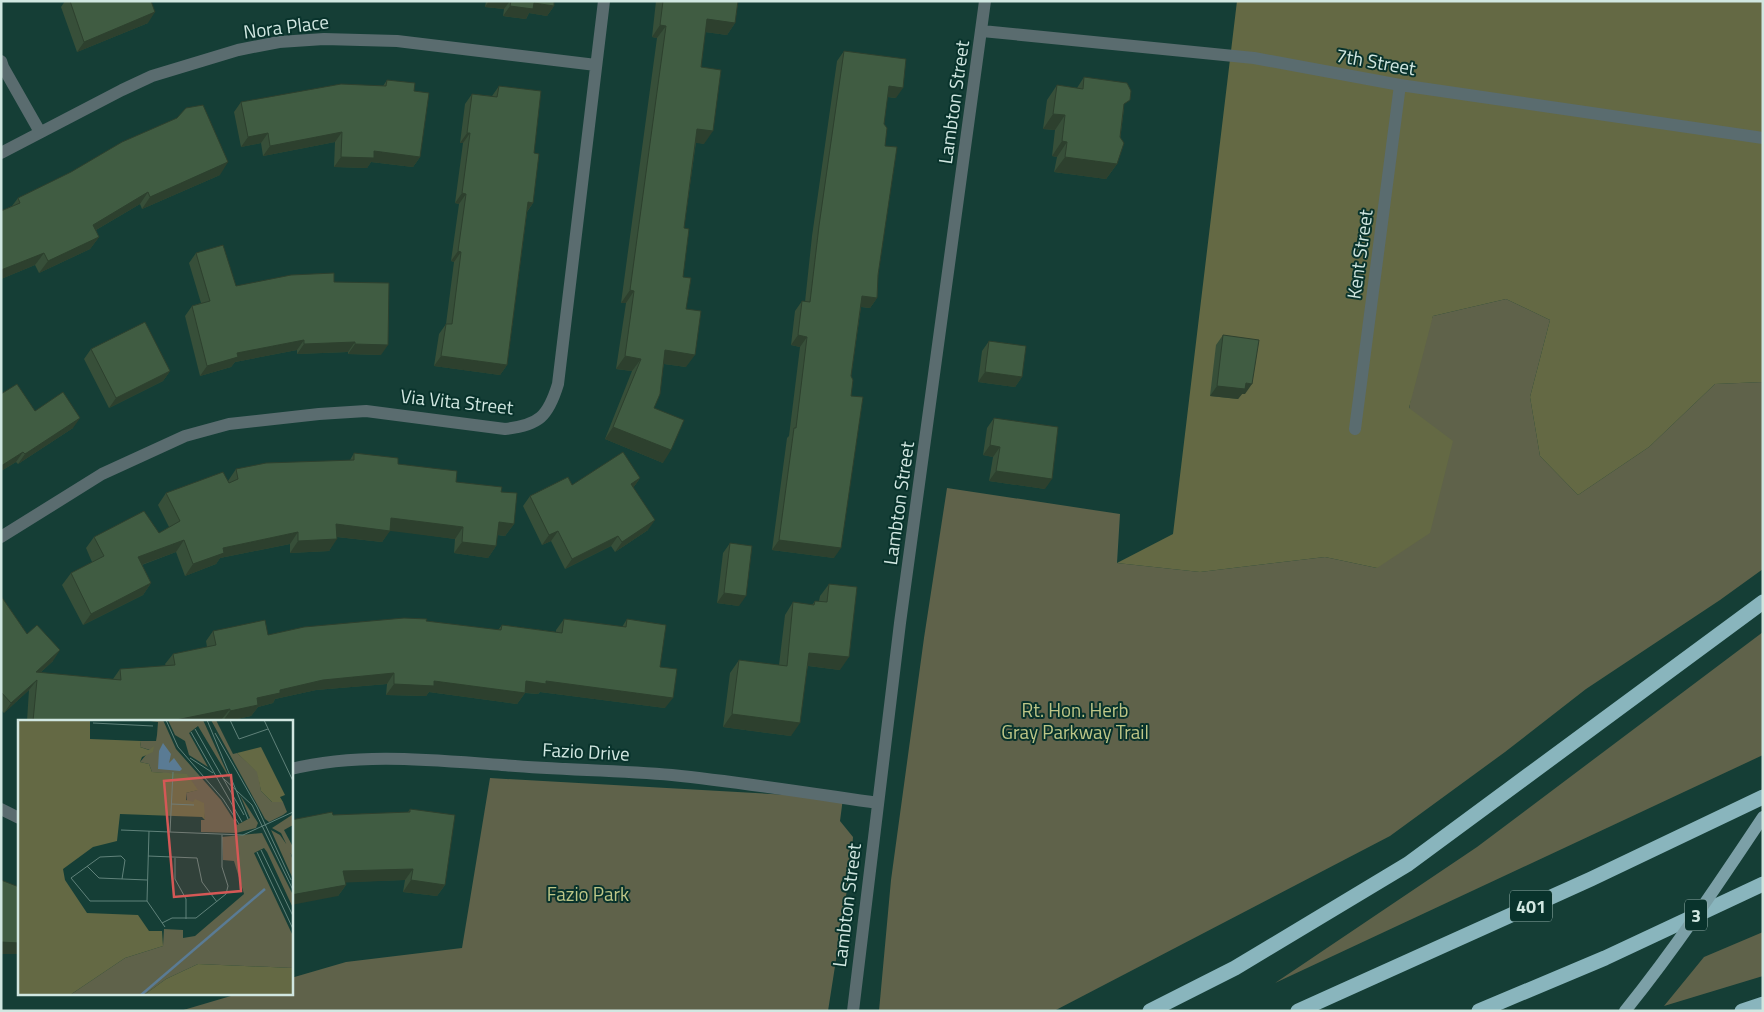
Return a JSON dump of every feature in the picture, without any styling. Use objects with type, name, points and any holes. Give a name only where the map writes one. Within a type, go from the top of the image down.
[{"type":"highway","points":[[1150,1011],[1235,968],[1408,864],[1763,602]]},
{"type":"highway","name":"401","points":[[1298,1011],[1591,879],[1763,797]]},
{"type":"highway","points":[[1479,1011],[1605,958],[1763,884]]},
{"type":"highway","points":[[1742,1011],[1763,1004]]},
{"type":"main road","name":"3","points":[[1625,1011],[1655,974],[1763,816]]},
{"type":"street","name":"Via Vita Street","points":[[1,538],[102,474],[186,436],[229,424],[366,411],[505,429],[523,427],[540,418],[552,404],[558,384],[604,1]]},
{"type":"street","name":"Lambton Street","points":[[853,1011],[900,623],[985,1]]},
{"type":"street","name":"7th Street","points":[[982,31],[1254,58],[1400,85],[1763,138]]},
{"type":"street","name":"Nora Place","points":[[1,153],[152,76],[238,50],[280,42],[324,38],[397,41],[596,65]]},
{"type":"street","points":[[1,61],[40,132]]},
{"type":"street","name":"Kent Street","points":[[1355,428],[1400,85]]},
{"type":"street","name":"Fazio Drive","points":[[292,769],[344,761],[386,759],[442,760],[502,766],[672,776],[878,803]]},
{"type":"street","points":[[1,809],[18,818]]},
{"type":"green space","points":[[1237,1],[1763,1],[1763,382],[1715,384],[1649,447],[1578,495],[1540,456],[1530,397],[1550,320],[1506,299],[1433,316],[1409,408],[1453,441],[1430,533],[1377,568],[1325,557],[1200,572],[1117,563],[1173,534]]},
{"type":"green space","name":"Rt. Hon. Herb Gray Parkway Trail","points":[[1506,299],[1550,320],[1530,397],[1540,456],[1578,495],[1649,447],[1715,384],[1763,382],[1763,569],[1720,600],[1586,689],[1505,752],[1390,836],[1054,1011],[879,1011],[891,880],[924,638],[947,488],[1120,514],[1117,563],[1200,572],[1325,557],[1377,568],[1419,350],[1433,316]]},
{"type":"green space","points":[[1763,632],[1763,755],[1275,983],[1477,847]]},
{"type":"green space","name":"Fazio Park","points":[[490,778],[843,798],[840,821],[853,837],[851,864],[828,1011],[180,1011],[238,994],[292,994],[292,978],[346,962],[462,948]]},
{"type":"green space","points":[[1763,932],[1763,976],[1664,1006],[1704,957]]},
{"type":"building","points":[[70,1],[151,1],[155,12],[84,42]]},
{"type":"building","points":[[511,1],[554,1],[554,6],[534,3],[533,9],[510,6]]},
{"type":"building","points":[[663,1],[738,1],[735,23],[707,19],[701,67],[721,70],[713,131],[697,129],[684,228],[689,229],[683,277],[691,278],[686,309],[701,311],[695,355],[665,350],[660,394],[654,408],[684,420],[671,450],[613,427],[641,359],[625,356],[634,291],[630,290],[666,26],[660,25]]},
{"type":"building","points":[[844,51],[906,59],[903,88],[889,86],[884,124],[887,128],[885,146],[897,147],[878,275],[877,298],[862,296],[851,376],[853,380],[851,396],[863,397],[841,548],[779,540],[794,428],[796,428],[807,337],[798,335],[802,301],[810,302]]},
{"type":"building","points":[[1084,77],[1127,83],[1131,91],[1130,100],[1124,104],[1120,137],[1124,143],[1117,164],[1065,157],[1067,142],[1062,141],[1065,115],[1053,114],[1057,85],[1083,89]]},
{"type":"building","points":[[387,80],[415,83],[414,91],[429,93],[420,157],[374,151],[374,158],[341,157],[342,132],[270,146],[268,133],[248,137],[241,102],[341,84],[386,86]]},
{"type":"building","points":[[499,86],[541,91],[534,153],[539,154],[533,203],[528,202],[507,365],[441,356],[446,324],[452,324],[461,252],[458,251],[466,194],[462,193],[470,133],[467,133],[472,94],[497,97]]},
{"type":"building","points":[[203,105],[228,162],[150,197],[148,192],[93,225],[99,237],[48,261],[44,253],[1,270],[1,211],[20,203],[18,198],[71,172],[122,142],[177,118],[186,108]]},
{"type":"building","points":[[223,245],[236,286],[291,275],[334,273],[334,282],[389,283],[388,345],[355,344],[355,342],[304,344],[304,340],[237,353],[238,357],[207,366],[192,306],[210,301],[196,253]]},
{"type":"building","points":[[145,322],[170,371],[116,398],[91,349]]},
{"type":"building","points":[[1223,335],[1259,340],[1252,384],[1246,383],[1245,389],[1217,386]]},
{"type":"building","points":[[989,341],[1026,346],[1022,377],[985,372]]},
{"type":"building","points":[[17,384],[35,411],[63,392],[80,418],[25,454],[23,452],[1,466],[1,394]]},
{"type":"building","points":[[994,418],[1058,427],[1052,479],[996,471],[1000,447],[990,445]]},
{"type":"building","points":[[623,452],[640,478],[631,484],[655,520],[622,542],[618,536],[572,559],[558,531],[549,535],[530,496],[568,477],[572,485]]},
{"type":"building","points":[[354,453],[398,458],[398,464],[457,471],[456,482],[502,487],[501,492],[517,493],[514,524],[499,522],[496,546],[462,542],[463,527],[391,518],[390,531],[336,524],[337,539],[298,541],[298,532],[223,548],[224,553],[193,564],[184,540],[138,557],[151,583],[91,614],[71,573],[104,556],[94,537],[144,511],[159,533],[180,521],[166,493],[223,472],[229,483],[238,479],[236,469],[266,463],[354,460]]},
{"type":"building","points":[[730,543],[752,546],[746,596],[724,593]]},
{"type":"building","points":[[829,584],[857,587],[849,657],[809,653],[800,723],[732,714],[739,660],[787,666],[793,602],[814,605],[815,601],[827,602]]},
{"type":"building","points":[[1,596],[27,634],[37,625],[60,650],[36,672],[121,680],[120,669],[175,665],[173,654],[216,645],[213,631],[265,620],[268,635],[304,627],[404,618],[427,619],[426,621],[501,630],[502,625],[562,633],[564,619],[626,627],[627,619],[666,625],[660,667],[677,669],[673,698],[546,681],[546,684],[526,681],[525,693],[434,681],[434,686],[394,684],[394,673],[323,680],[280,690],[280,693],[257,698],[258,705],[176,720],[33,720],[37,680],[11,703],[1,692]]},
{"type":"building","points":[[410,809],[455,815],[445,885],[411,880],[413,869],[343,871],[346,885],[292,895],[292,820],[332,812],[333,815],[410,812]]},
{"type":"building","points":[[1,880],[18,887],[18,943],[1,942]]}]
